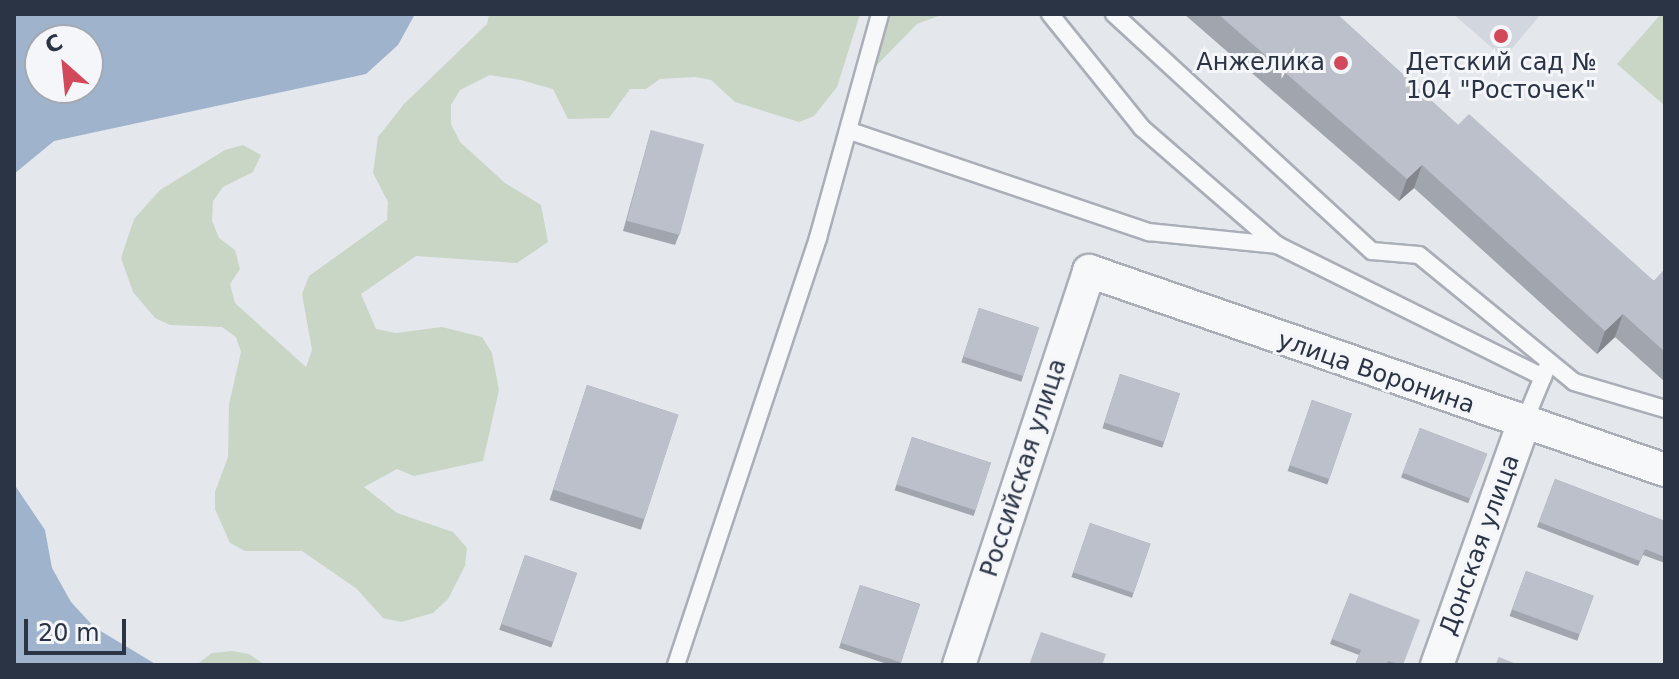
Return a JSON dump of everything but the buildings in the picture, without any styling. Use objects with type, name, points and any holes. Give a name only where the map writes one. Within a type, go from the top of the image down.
[{"type":"street","name":"улица Воронина","points":[[1089,271],[1523,425],[1665,470]]},
{"type":"street","name":"Российская улица","points":[[959,665],[1089,271]]},
{"type":"street","name":"Донская улица","points":[[1437,665],[1523,425]]},
{"type":"lane","points":[[676,665],[850,131],[880,14]]},
{"type":"lane","points":[[1050,14],[1142,128],[1277,245],[1574,382],[1665,409]]},
{"type":"lane","points":[[1114,14],[1372,251],[1419,255],[1546,370]]},
{"type":"lane","points":[[850,131],[1149,232],[1277,245]]},
{"type":"lane","points":[[1523,425],[1546,370]]},
{"type":"shaded area","name":"Детский сад № 104 \"Росточек\"","points":[[1453,14],[1541,14],[1504,58]]},
{"type":"green space","points":[[489,14],[860,14],[837,87],[814,116],[799,122],[735,102],[711,80],[695,77],[660,79],[646,89],[630,89],[609,118],[568,119],[553,89],[521,80],[490,75],[460,90],[451,105],[451,124],[460,142],[505,183],[541,205],[548,242],[517,263],[416,256],[361,294],[376,329],[396,333],[442,327],[482,337],[492,353],[499,390],[483,461],[414,476],[397,469],[364,487],[397,513],[453,532],[467,548],[465,566],[448,599],[433,613],[401,622],[383,618],[357,589],[302,551],[245,551],[230,543],[215,509],[215,492],[228,457],[229,404],[241,352],[236,337],[222,327],[170,325],[155,318],[133,292],[121,258],[134,219],[160,190],[225,150],[243,145],[261,155],[253,172],[223,187],[213,201],[212,221],[219,238],[235,250],[240,269],[230,284],[235,303],[306,367],[312,350],[302,294],[309,276],[387,220],[388,202],[373,173],[378,137],[404,104],[487,24]]},
{"type":"green space","points":[[887,14],[944,14],[917,24],[875,67]]},
{"type":"green space","points":[[1661,14],[1665,14],[1665,106],[1617,64]]},
{"type":"green space","points":[[232,651],[249,654],[265,665],[196,665],[212,653]]},
{"type":"water","points":[[14,14],[415,14],[398,45],[366,74],[54,141],[14,174]]},
{"type":"water","points":[[14,484],[45,530],[52,568],[71,602],[94,627],[157,665],[14,665]]},
{"type":"place","name":"Детский сад № 104 \"Росточек\"","points":[[1501,36]]},
{"type":"place","name":"Анжелика","points":[[1341,63]]}]
